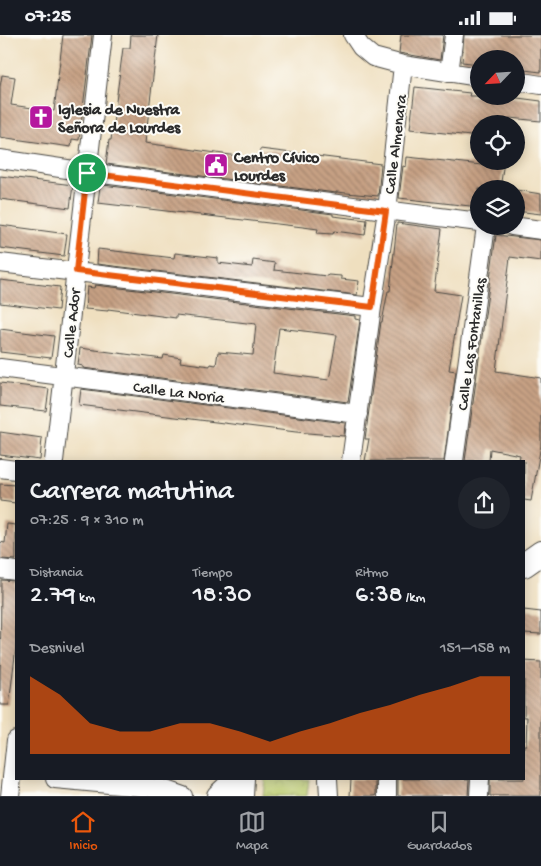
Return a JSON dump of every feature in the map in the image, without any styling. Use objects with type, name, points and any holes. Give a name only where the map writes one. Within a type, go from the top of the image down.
[{"type":"street","name":"Calle Ador","points":[[54,460],[103,35]]},
{"type":"street","points":[[352,35],[361,47],[373,57],[403,65],[470,76]]},
{"type":"street","points":[[449,73],[454,35]]},
{"type":"street","name":"Calle Almenara","points":[[352,460],[386,211],[403,65]]},
{"type":"street","points":[[525,82],[541,85]]},
{"type":"street","points":[[0,159],[87,173],[470,221]]},
{"type":"street","points":[[525,228],[541,230]]},
{"type":"street","name":"Calle Las Fontanillas","points":[[454,460],[485,235]]},
{"type":"street","points":[[0,263],[372,307]]},
{"type":"street","name":"Calle La Noria","points":[[0,368],[358,414]]},
{"type":"street","points":[[0,468],[15,470]]},
{"type":"street","points":[[525,564],[541,553]]},
{"type":"street","points":[[0,569],[15,571]]},
{"type":"street","points":[[10,796],[15,775]]},
{"type":"street","points":[[66,780],[164,789],[183,796]]},
{"type":"street","points":[[219,796],[236,780]]},
{"type":"street","points":[[244,796],[245,780]]},
{"type":"street","points":[[328,780],[329,796]]},
{"type":"street","points":[[387,780],[387,796]]},
{"type":"street","points":[[479,796],[480,780]]},
{"type":"green space","points":[[265,780],[309,780],[307,796],[263,796]]},
{"type":"building","points":[[63,35],[92,35],[79,140],[72,139],[71,147],[0,137],[0,87],[2,75],[15,77],[11,105],[54,111]]},
{"type":"building","points":[[131,35],[158,35],[145,143],[259,159],[260,149],[381,164],[378,196],[336,193],[106,164],[123,48],[130,48]]},
{"type":"building","points":[[401,35],[443,35],[440,60],[399,53]]},
{"type":"building","points":[[464,35],[541,35],[541,72],[525,70],[525,50],[470,50],[470,63],[462,62]]},
{"type":"building","points":[[415,87],[470,93],[470,105],[525,105],[525,99],[541,101],[541,121],[525,120],[525,115],[470,115],[470,136],[410,129]]},
{"type":"building","points":[[407,157],[470,164],[470,170],[503,170],[501,180],[470,180],[470,206],[399,198],[403,166],[406,167]]},
{"type":"building","points":[[0,176],[73,185],[70,208],[0,199]]},
{"type":"building","points":[[100,186],[367,220],[365,235],[334,231],[333,234],[317,233],[318,229],[98,203]]},
{"type":"building","points":[[525,191],[541,194],[541,214],[525,212]]},
{"type":"building","points":[[397,223],[442,229],[434,291],[461,295],[449,370],[456,371],[444,460],[365,460],[369,439],[365,439],[381,322],[388,291],[390,291]]},
{"type":"building","points":[[0,225],[67,234],[64,256],[0,248]]},
{"type":"building","points":[[496,235],[541,240],[541,261],[510,257],[496,371],[541,378],[541,445],[531,501],[525,500],[525,460],[519,460],[520,455],[490,449],[489,460],[465,460]]},
{"type":"building","points":[[98,249],[174,258],[175,253],[218,258],[218,263],[252,267],[253,260],[275,263],[274,270],[341,276],[341,279],[359,281],[357,295],[97,264]]},
{"type":"building","points":[[0,280],[60,287],[58,310],[0,303]]},
{"type":"building","points":[[95,285],[355,316],[355,319],[360,320],[348,402],[83,368],[83,366],[78,365],[80,348],[163,359],[164,355],[181,358],[180,362],[210,366],[210,364],[216,365],[218,352],[253,355],[256,324],[176,315],[176,318],[108,309],[108,311],[85,309],[87,287],[94,288]],"holes":[[[279,328],[337,335],[329,380],[273,373]]]},
{"type":"building","points":[[0,329],[54,336],[51,358],[0,352]]},
{"type":"building","points":[[0,383],[49,389],[46,411],[0,406]]},
{"type":"building","points":[[81,389],[345,423],[344,436],[296,432],[79,405]]},
{"type":"building","points":[[0,432],[42,438],[40,460],[0,455]]},
{"type":"building","points":[[0,484],[15,485],[15,503],[0,501]]},
{"type":"building","points":[[7,524],[15,525],[15,560],[0,559],[0,542],[5,543]]},
{"type":"building","points":[[1,580],[15,581],[15,655],[9,705],[0,705]]},
{"type":"building","points":[[525,610],[541,612],[541,634],[525,633]]},
{"type":"building","points":[[525,661],[541,662],[541,796],[490,796],[490,780],[525,780],[527,717],[525,717]]},
{"type":"building","points":[[351,780],[376,780],[376,796],[350,796]]},
{"type":"building","points":[[398,780],[469,780],[468,796],[398,796]]},
{"type":"place","name":"Iglesia de Nuestra Señora de Lourdes","points":[[41,117]]},
{"type":"place","name":"Centro Cívico Lourdes","points":[[216,165]]},
{"type":"route","points":[[87,173],[386,211],[372,307],[76,271],[87,173]]}]
